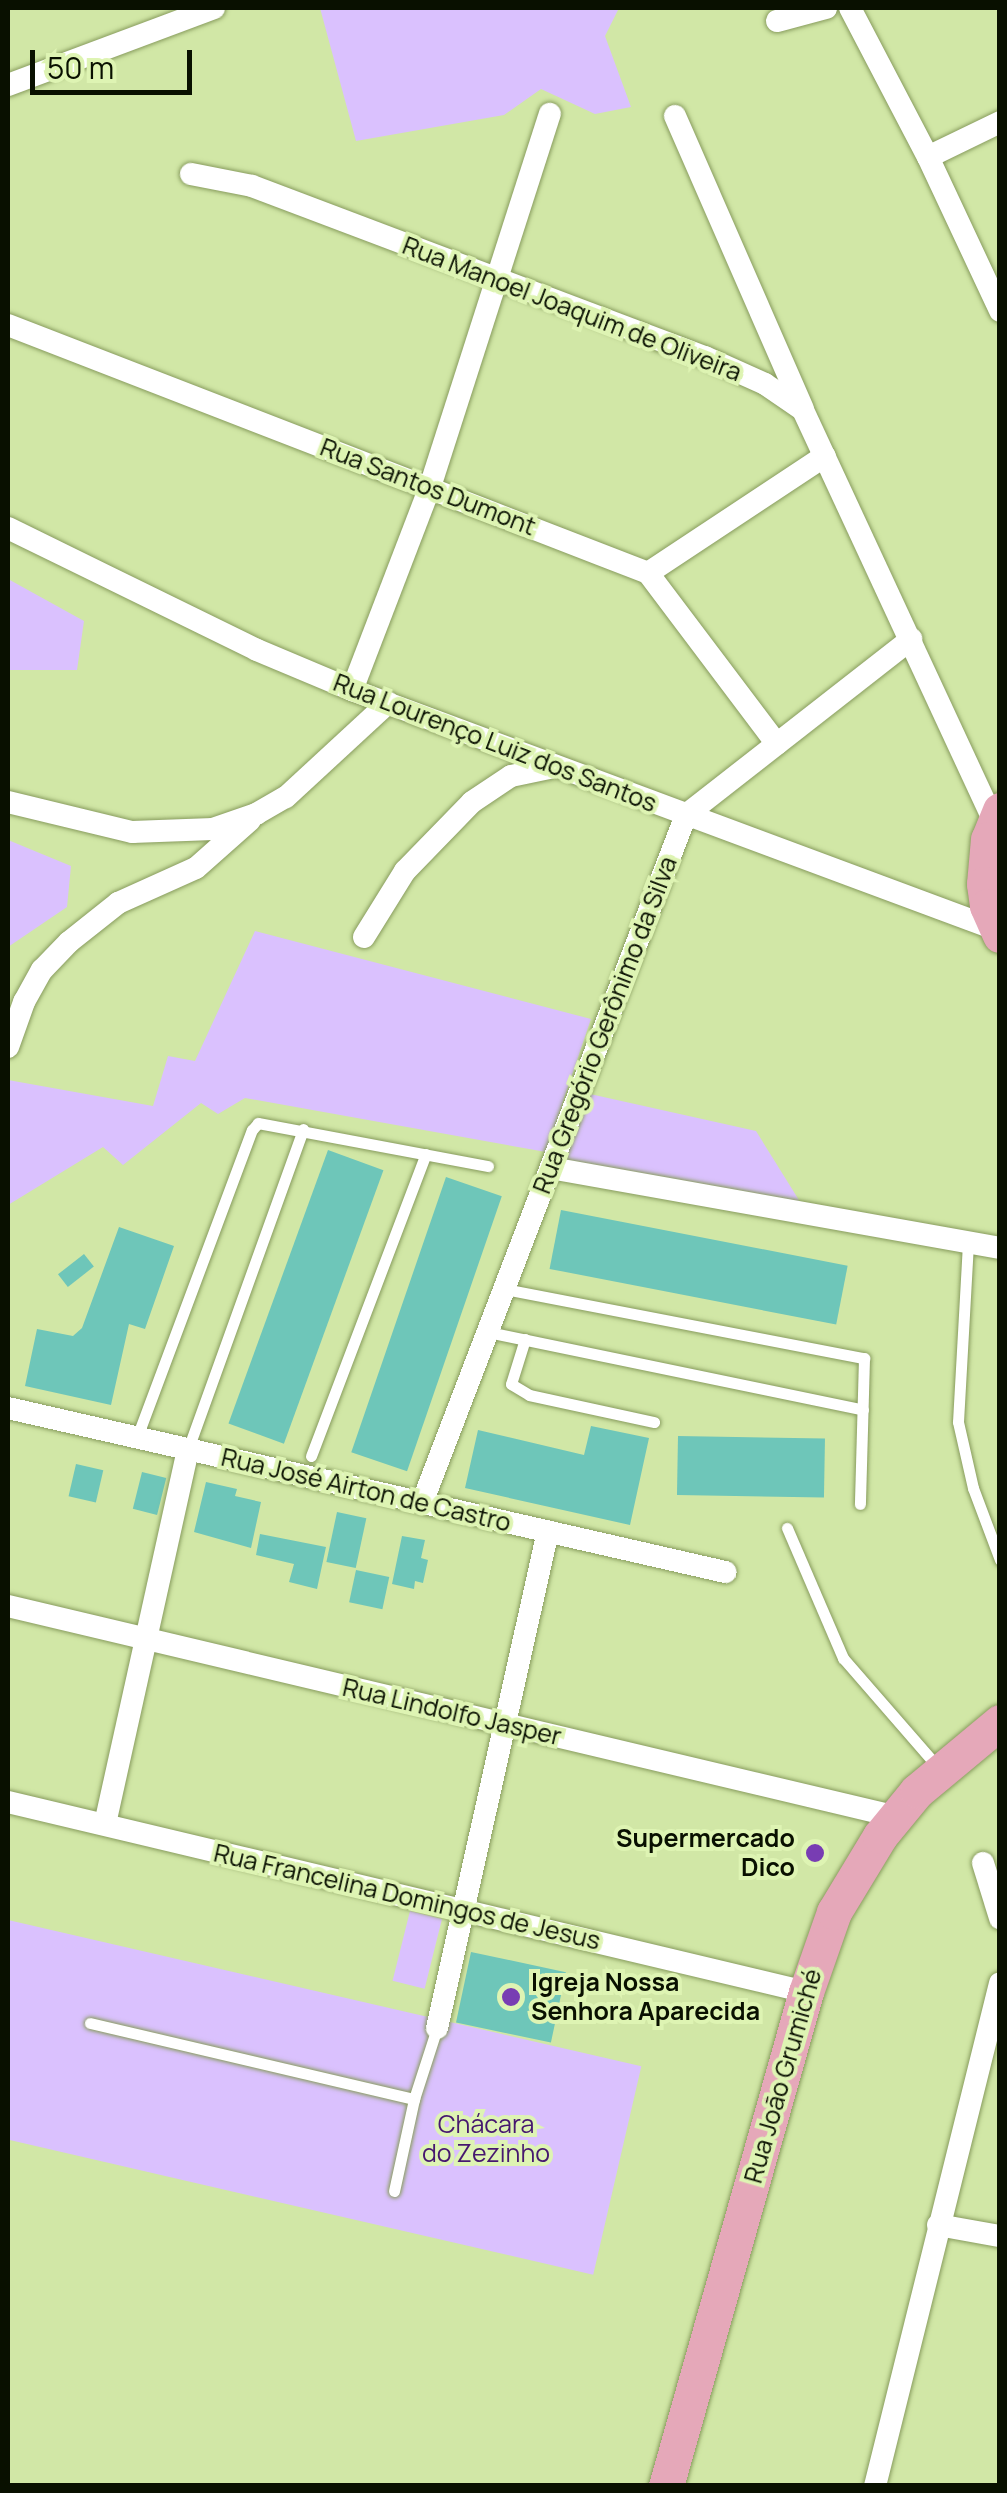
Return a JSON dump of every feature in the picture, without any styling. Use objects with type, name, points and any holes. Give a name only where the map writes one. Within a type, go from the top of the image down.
[{"type":"main road","points":[[996,815],[984,884],[997,932]]},
{"type":"main road","name":"Rua João Grumiché","points":[[666,2486],[806,1992],[846,1888],[897,1817],[940,1770],[1000,1722]]},
{"type":"street","points":[[8,85],[214,8]]},
{"type":"street","points":[[778,21],[826,8]]},
{"type":"street","points":[[850,8],[928,156],[1000,312]]},
{"type":"street","points":[[352,690],[430,487],[550,114]]},
{"type":"street","points":[[675,116],[824,456],[996,815]]},
{"type":"street","points":[[928,156],[1000,122]]},
{"type":"street","name":"Rua Manoel Joaquim de Oliveira","points":[[192,174],[252,186],[705,356],[764,384],[803,410]]},
{"type":"street","name":"Rua Santos Dumont","points":[[8,325],[648,573]]},
{"type":"street","points":[[777,744],[648,573],[824,456]]},
{"type":"street","name":"Rua Lourenço Luiz dos Santos","points":[[8,528],[224,634],[352,690],[997,932]]},
{"type":"street","points":[[686,815],[911,639]]},
{"type":"street","points":[[8,1047],[24,1002],[42,970],[69,942],[118,903],[196,868],[256,814],[300,785],[388,703]]},
{"type":"street","points":[[364,937],[405,871],[472,802],[511,776],[557,766]]},
{"type":"street","points":[[8,802],[80,822],[153,834],[213,829],[256,814]]},
{"type":"street","name":"Rua Gregório Gerônimo da Silva","points":[[422,1502],[686,815]]},
{"type":"street","points":[[551,1168],[1000,1248]]},
{"type":"street","name":"Rua José Airton de Castro","points":[[8,1408],[725,1572]]},
{"type":"street","points":[[106,1824],[188,1449]]},
{"type":"street","points":[[437,2028],[548,1532]]},
{"type":"street","name":"Rua Lindolfo Jasper","points":[[8,1606],[897,1817]]},
{"type":"street","name":"Rua Francelina Domingos de Jesus","points":[[8,1802],[806,1992]]},
{"type":"street","points":[[983,1863],[1000,1918]]},
{"type":"street","points":[[874,2486],[1000,1983]]},
{"type":"street","points":[[938,2225],[1000,2236]]},
{"type":"lane","points":[[137,1438],[252,1130],[258,1123],[488,1166]]},
{"type":"lane","points":[[188,1449],[303,1129]]},
{"type":"lane","points":[[311,1456],[426,1154]]},
{"type":"lane","points":[[968,1243],[958,1422],[973,1488],[1000,1560]]},
{"type":"lane","points":[[504,1289],[864,1358],[860,1504]]},
{"type":"lane","points":[[488,1332],[863,1410]]},
{"type":"lane","points":[[525,1340],[511,1384],[530,1395],[654,1422]]},
{"type":"lane","points":[[788,1528],[843,1658],[940,1770]]},
{"type":"lane","points":[[90,2023],[414,2099]]},
{"type":"lane","points":[[394,2192],[414,2099],[437,2028]]},
{"type":"green space","points":[[320,8],[619,8],[605,36],[631,107],[595,114],[541,89],[504,115],[356,141]]},
{"type":"green space","points":[[8,579],[84,621],[77,670],[8,670]]},
{"type":"green space","points":[[8,840],[71,866],[67,907],[8,947]]},
{"type":"green space","points":[[255,931],[591,1019],[546,1152],[245,1098],[218,1114],[201,1103],[123,1165],[103,1147],[8,1205],[8,1080],[153,1106],[168,1056],[195,1061]]},
{"type":"green space","points":[[590,1094],[756,1131],[802,1205],[564,1161]]},
{"type":"green space","points":[[410,1911],[442,1919],[425,1989],[393,1981]]},
{"type":"green space","name":"Chácara do Zezinho","points":[[8,1920],[641,2066],[593,2275],[8,2140]]},
{"type":"building","points":[[328,1150],[383,1170],[284,1444],[228,1423]]},
{"type":"building","points":[[446,1177],[502,1196],[407,1471],[351,1452]]},
{"type":"building","points":[[561,1210],[848,1266],[836,1325],[550,1269]]},
{"type":"building","points":[[119,1227],[174,1246],[145,1329],[129,1324],[111,1405],[25,1386],[37,1329],[73,1336],[82,1328]]},
{"type":"building","points":[[84,1254],[94,1267],[68,1287],[58,1274]]},
{"type":"building","points":[[591,1426],[649,1438],[630,1525],[465,1488],[478,1430],[584,1455]]},
{"type":"building","points":[[678,1436],[825,1439],[824,1498],[677,1495]]},
{"type":"building","points":[[76,1464],[103,1470],[96,1502],[69,1496]]},
{"type":"building","points":[[142,1472],[166,1478],[157,1515],[133,1509]]},
{"type":"building","points":[[206,1482],[237,1489],[235,1496],[261,1502],[251,1548],[194,1532]]},
{"type":"building","points":[[337,1512],[366,1518],[356,1568],[326,1562]]},
{"type":"building","points":[[260,1534],[326,1547],[317,1589],[289,1582],[294,1564],[256,1555]]},
{"type":"building","points":[[402,1536],[425,1540],[421,1558],[428,1560],[423,1583],[415,1581],[414,1589],[392,1584]]},
{"type":"building","points":[[356,1570],[389,1577],[382,1609],[349,1602]]},
{"type":"building","name":"Igreja Nossa Senhora Aparecida","points":[[471,1952],[566,1972],[551,2043],[456,2022]]},
{"type":"place","name":"Supermercado Dico","points":[[815,1853]]},
{"type":"place","name":"Igreja Nossa Senhora Aparecida","points":[[511,1997]]}]
